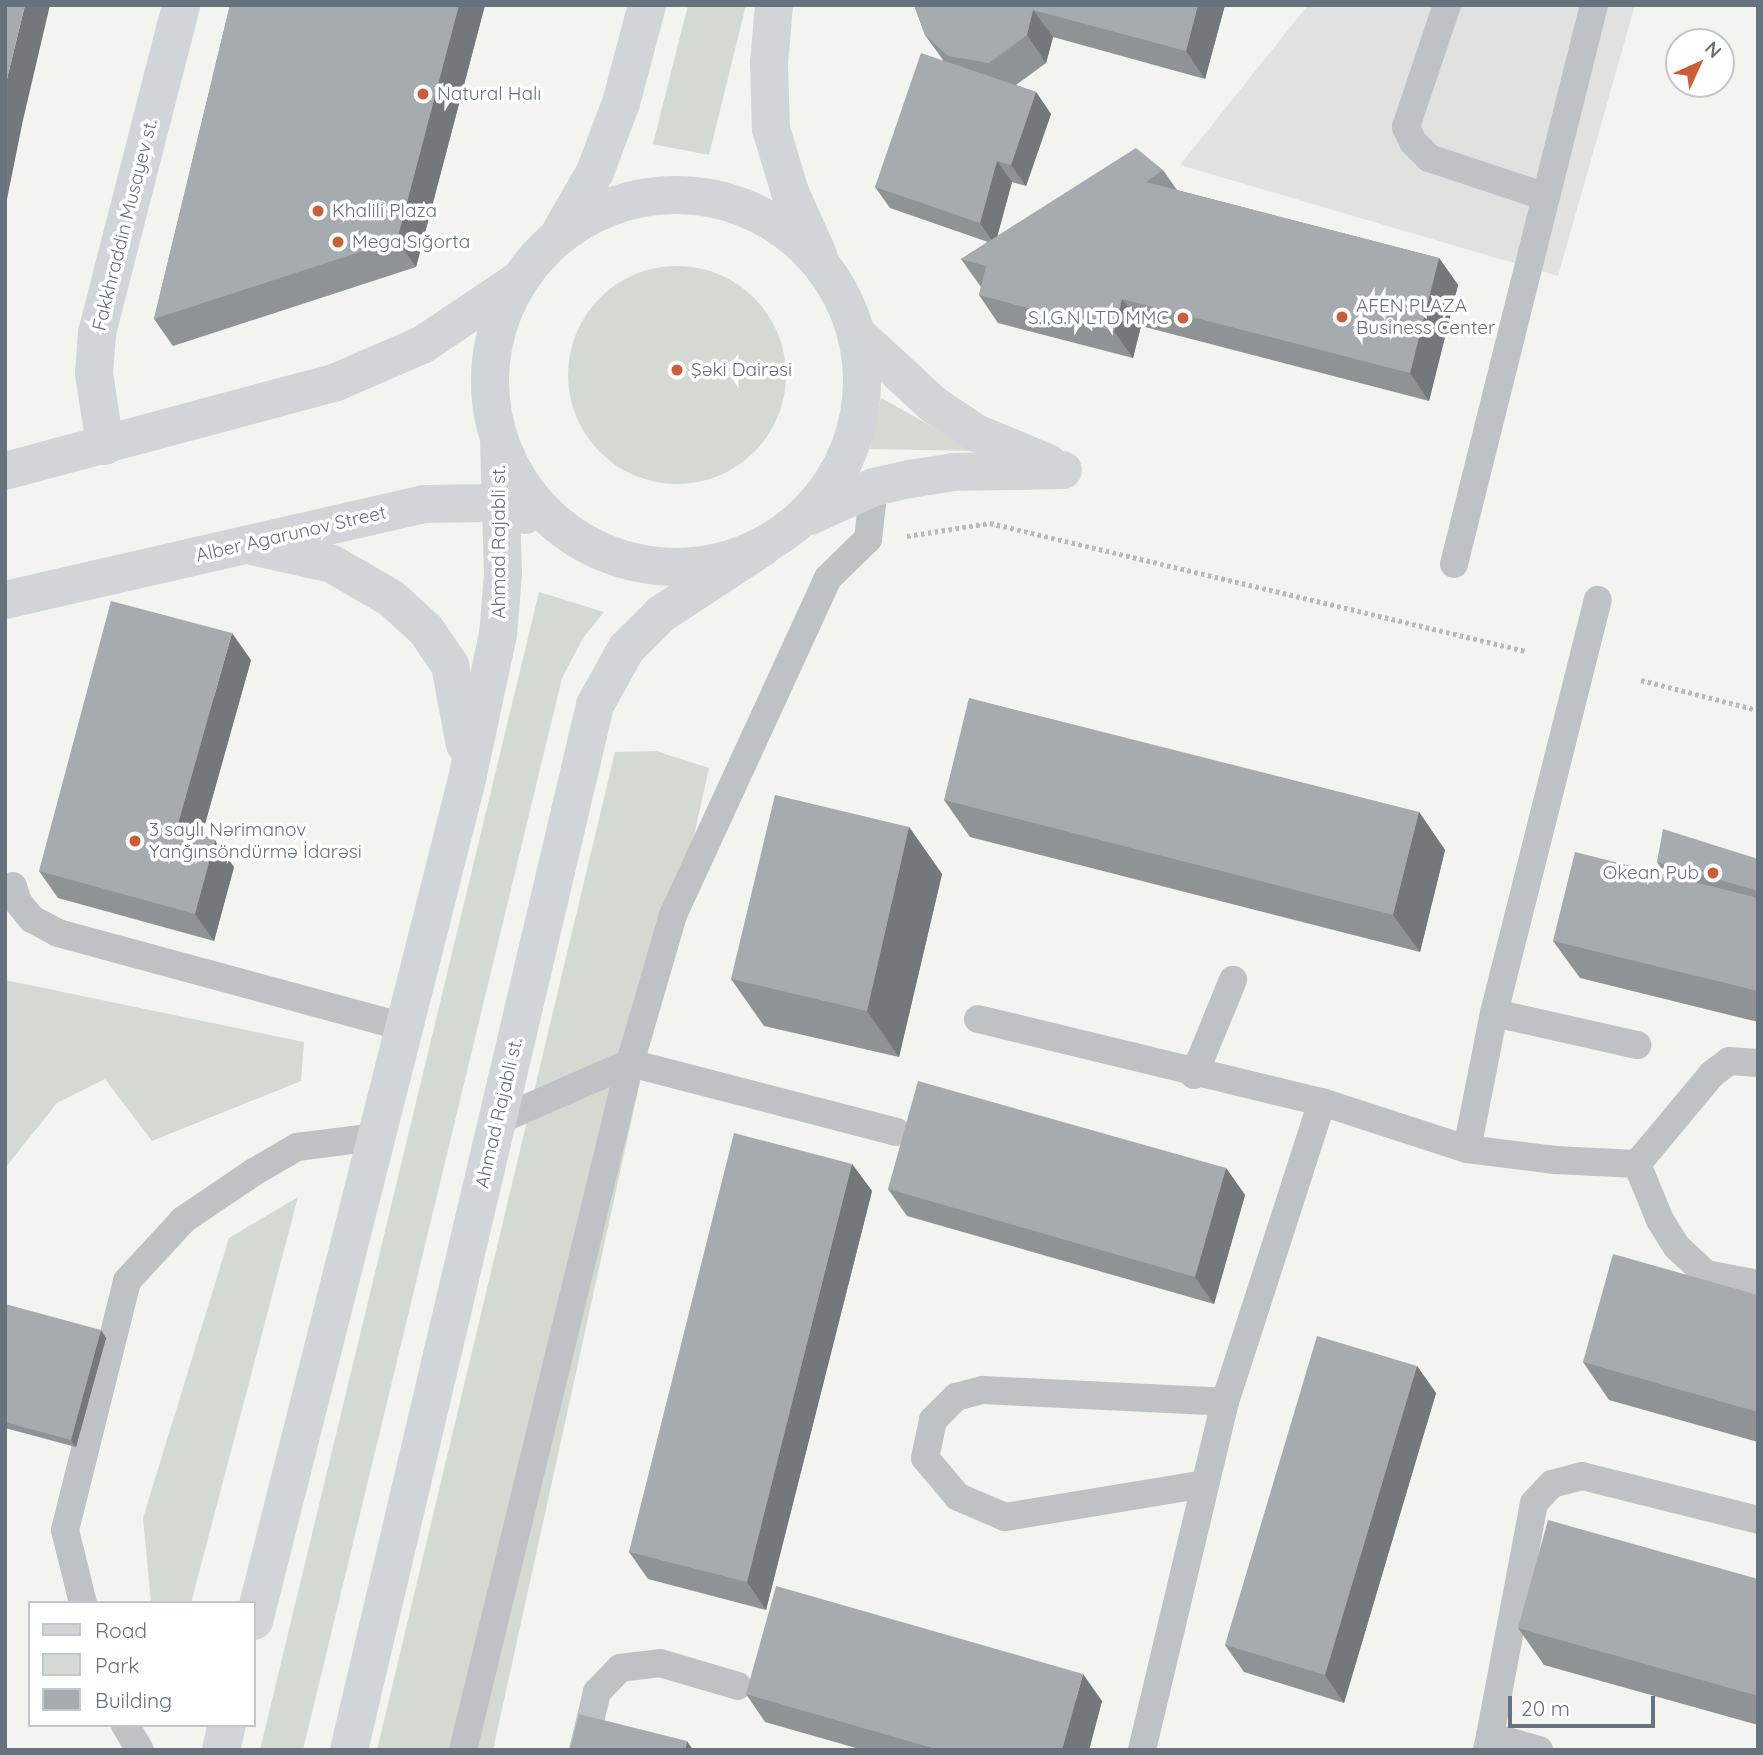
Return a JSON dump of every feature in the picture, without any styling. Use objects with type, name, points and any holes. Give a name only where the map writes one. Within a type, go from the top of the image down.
[{"type":"main road","name":"Fakkhraddin Musayev st.","points":[[105,446],[94,373],[97,334],[181,5]]},
{"type":"main road","points":[[5,471],[334,383],[422,345],[516,282],[558,236],[595,173],[621,103],[647,5]]},
{"type":"main road","points":[[774,5],[769,63],[771,130],[790,192],[823,267],[857,334],[863,384],[856,433],[836,479],[804,519]]},
{"type":"main road","points":[[558,236],[600,210],[648,196],[696,195],[744,208],[788,232],[823,267]]},
{"type":"main road","points":[[516,282],[495,332],[489,387],[499,442],[524,490],[541,511],[573,537],[618,559],[667,568],[716,564],[762,548],[804,519],[874,487],[953,472],[1063,470],[976,433],[934,405],[857,334]]},
{"type":"main road","name":"Ahmad Rajabli st.","points":[[256,1612],[467,779],[498,635],[502,505],[499,442]]},
{"type":"main road","name":"Alber Agarunov Street","points":[[5,600],[240,544],[424,504],[472,501],[502,505],[573,537]]},
{"type":"main road","points":[[240,544],[332,564],[391,598],[426,630],[450,665],[463,716],[467,779]]},
{"type":"main road","name":"Ahmad Rajabli st.","points":[[349,1750],[595,705],[626,649],[661,614],[762,548]]},
{"type":"main road","points":[[221,1750],[227,1727]]},
{"type":"lane","points":[[1447,5],[1406,127],[1413,142],[1429,158],[1546,197]]},
{"type":"lane","points":[[1454,564],[1594,5]]},
{"type":"lane","points":[[463,1750],[630,1063],[673,915],[828,578],[862,549],[868,539],[874,487]]},
{"type":"lane","points":[[1467,1149],[1494,1013],[1598,600]]},
{"type":"lane","points":[[13,886],[18,902],[32,919],[58,933],[404,1027]]},
{"type":"lane","points":[[1194,1075],[1233,980]]},
{"type":"lane","points":[[1494,1013],[1637,1045]]},
{"type":"lane","points":[[978,1019],[1194,1075],[1322,1102],[1467,1149],[1637,1164]]},
{"type":"lane","points":[[1637,1164],[1712,1074],[1730,1061],[1758,1063]]},
{"type":"lane","points":[[498,1121],[630,1063],[896,1132]]},
{"type":"lane","points":[[1142,1750],[1225,1402],[1322,1102]]},
{"type":"lane","points":[[83,1601],[65,1530],[127,1281],[183,1220],[254,1171],[298,1147],[376,1137]]},
{"type":"lane","points":[[1637,1164],[1660,1220],[1677,1247],[1706,1274],[1758,1284]]},
{"type":"lane","points":[[1205,1484],[1004,1517],[958,1497],[925,1458],[933,1420],[956,1397],[983,1390],[1225,1402]]},
{"type":"lane","points":[[1539,1750],[1489,1743],[1534,1503],[1552,1484],[1582,1476],[1758,1520]]},
{"type":"lane","points":[[583,1750],[597,1692],[620,1668],[660,1663],[738,1686]]},
{"type":"lane","points":[[126,1727],[140,1750]]},
{"type":"path","points":[[862,549],[907,535],[990,523],[1526,651]]},
{"type":"path","points":[[1641,680],[1758,710]]},
{"type":"shaded area","points":[[1308,5],[1635,5],[1558,276],[1180,165]]},
{"type":"green space","points":[[688,5],[746,5],[709,155],[653,144]]},
{"type":"green space","name":"Şəki Dairəsi","points":[[688,266],[719,274],[738,284],[754,298],[768,314],[778,333],[786,375],[778,417],[768,436],[754,452],[738,466],[709,480],[666,484],[645,480],[616,466],[586,436],[572,407],[568,364],[572,343],[586,314],[616,284],[645,270]]},
{"type":"green space","points":[[881,398],[976,451],[870,449]]},
{"type":"green space","points":[[539,592],[604,612],[583,638],[562,678],[303,1750],[260,1750]]},
{"type":"green space","points":[[656,751],[709,768],[493,1750],[377,1750],[615,752]]},
{"type":"green space","points":[[5,980],[304,1042],[301,1081],[152,1141],[105,1079],[57,1103],[5,1168]]},
{"type":"green space","points":[[298,1197],[192,1601],[151,1601],[143,1518],[229,1238]]},
{"type":"building","points":[[5,5],[25,5],[5,87]]},
{"type":"building","points":[[230,5],[459,5],[397,240],[154,319]]},
{"type":"building","points":[[914,5],[1198,5],[1186,51],[1033,10],[1027,35],[989,63],[948,56],[925,35]]},
{"type":"building","points":[[921,53],[1036,92],[1011,165],[997,161],[980,223],[875,187]]},
{"type":"building","points":[[1136,148],[1163,170],[1146,182],[1439,258],[1410,373],[1122,299],[1114,331],[979,295],[986,266],[961,259]]},
{"type":"building","points":[[111,601],[232,633],[178,824],[215,840],[195,914],[39,871]]},
{"type":"building","points":[[969,698],[1419,812],[1393,915],[944,800]]},
{"type":"building","points":[[775,795],[909,827],[867,1011],[731,979]]},
{"type":"building","points":[[1663,829],[1758,859],[1758,891],[1657,862]]},
{"type":"building","points":[[1575,852],[1758,898],[1758,991],[1553,941]]},
{"type":"building","points":[[918,1081],[1226,1168],[1195,1277],[888,1189]]},
{"type":"building","points":[[734,1133],[852,1164],[747,1582],[629,1552]]},
{"type":"building","points":[[1613,1254],[1758,1295],[1758,1412],[1583,1362]]},
{"type":"building","points":[[5,1304],[101,1330],[71,1440],[5,1422]]},
{"type":"building","points":[[1317,1336],[1417,1366],[1325,1675],[1225,1645]]},
{"type":"building","points":[[1548,1520],[1758,1579],[1758,1696],[1518,1628]]},
{"type":"building","points":[[776,1586],[1083,1674],[1062,1750],[939,1750],[746,1694]]},
{"type":"building","points":[[579,1714],[687,1741],[685,1750],[570,1750]]},
{"type":"place","name":"Natural Halı","points":[[423,94]]},
{"type":"place","name":"Khalili Plaza","points":[[318,211]]},
{"type":"place","name":"Mega Sığorta","points":[[338,242]]},
{"type":"place","name":"AFEN PLAZA Business Center","points":[[1342,317]]},
{"type":"place","name":"S.I.G.N LTD MMC","points":[[1183,318]]},
{"type":"place","name":"Şəki Dairəsi","points":[[677,370]]},
{"type":"place","name":"3 saylı Nərimanov Yanğınsöndürmə İdarəsi","points":[[135,841]]},
{"type":"place","name":"Okean Pub","points":[[1713,873]]}]
